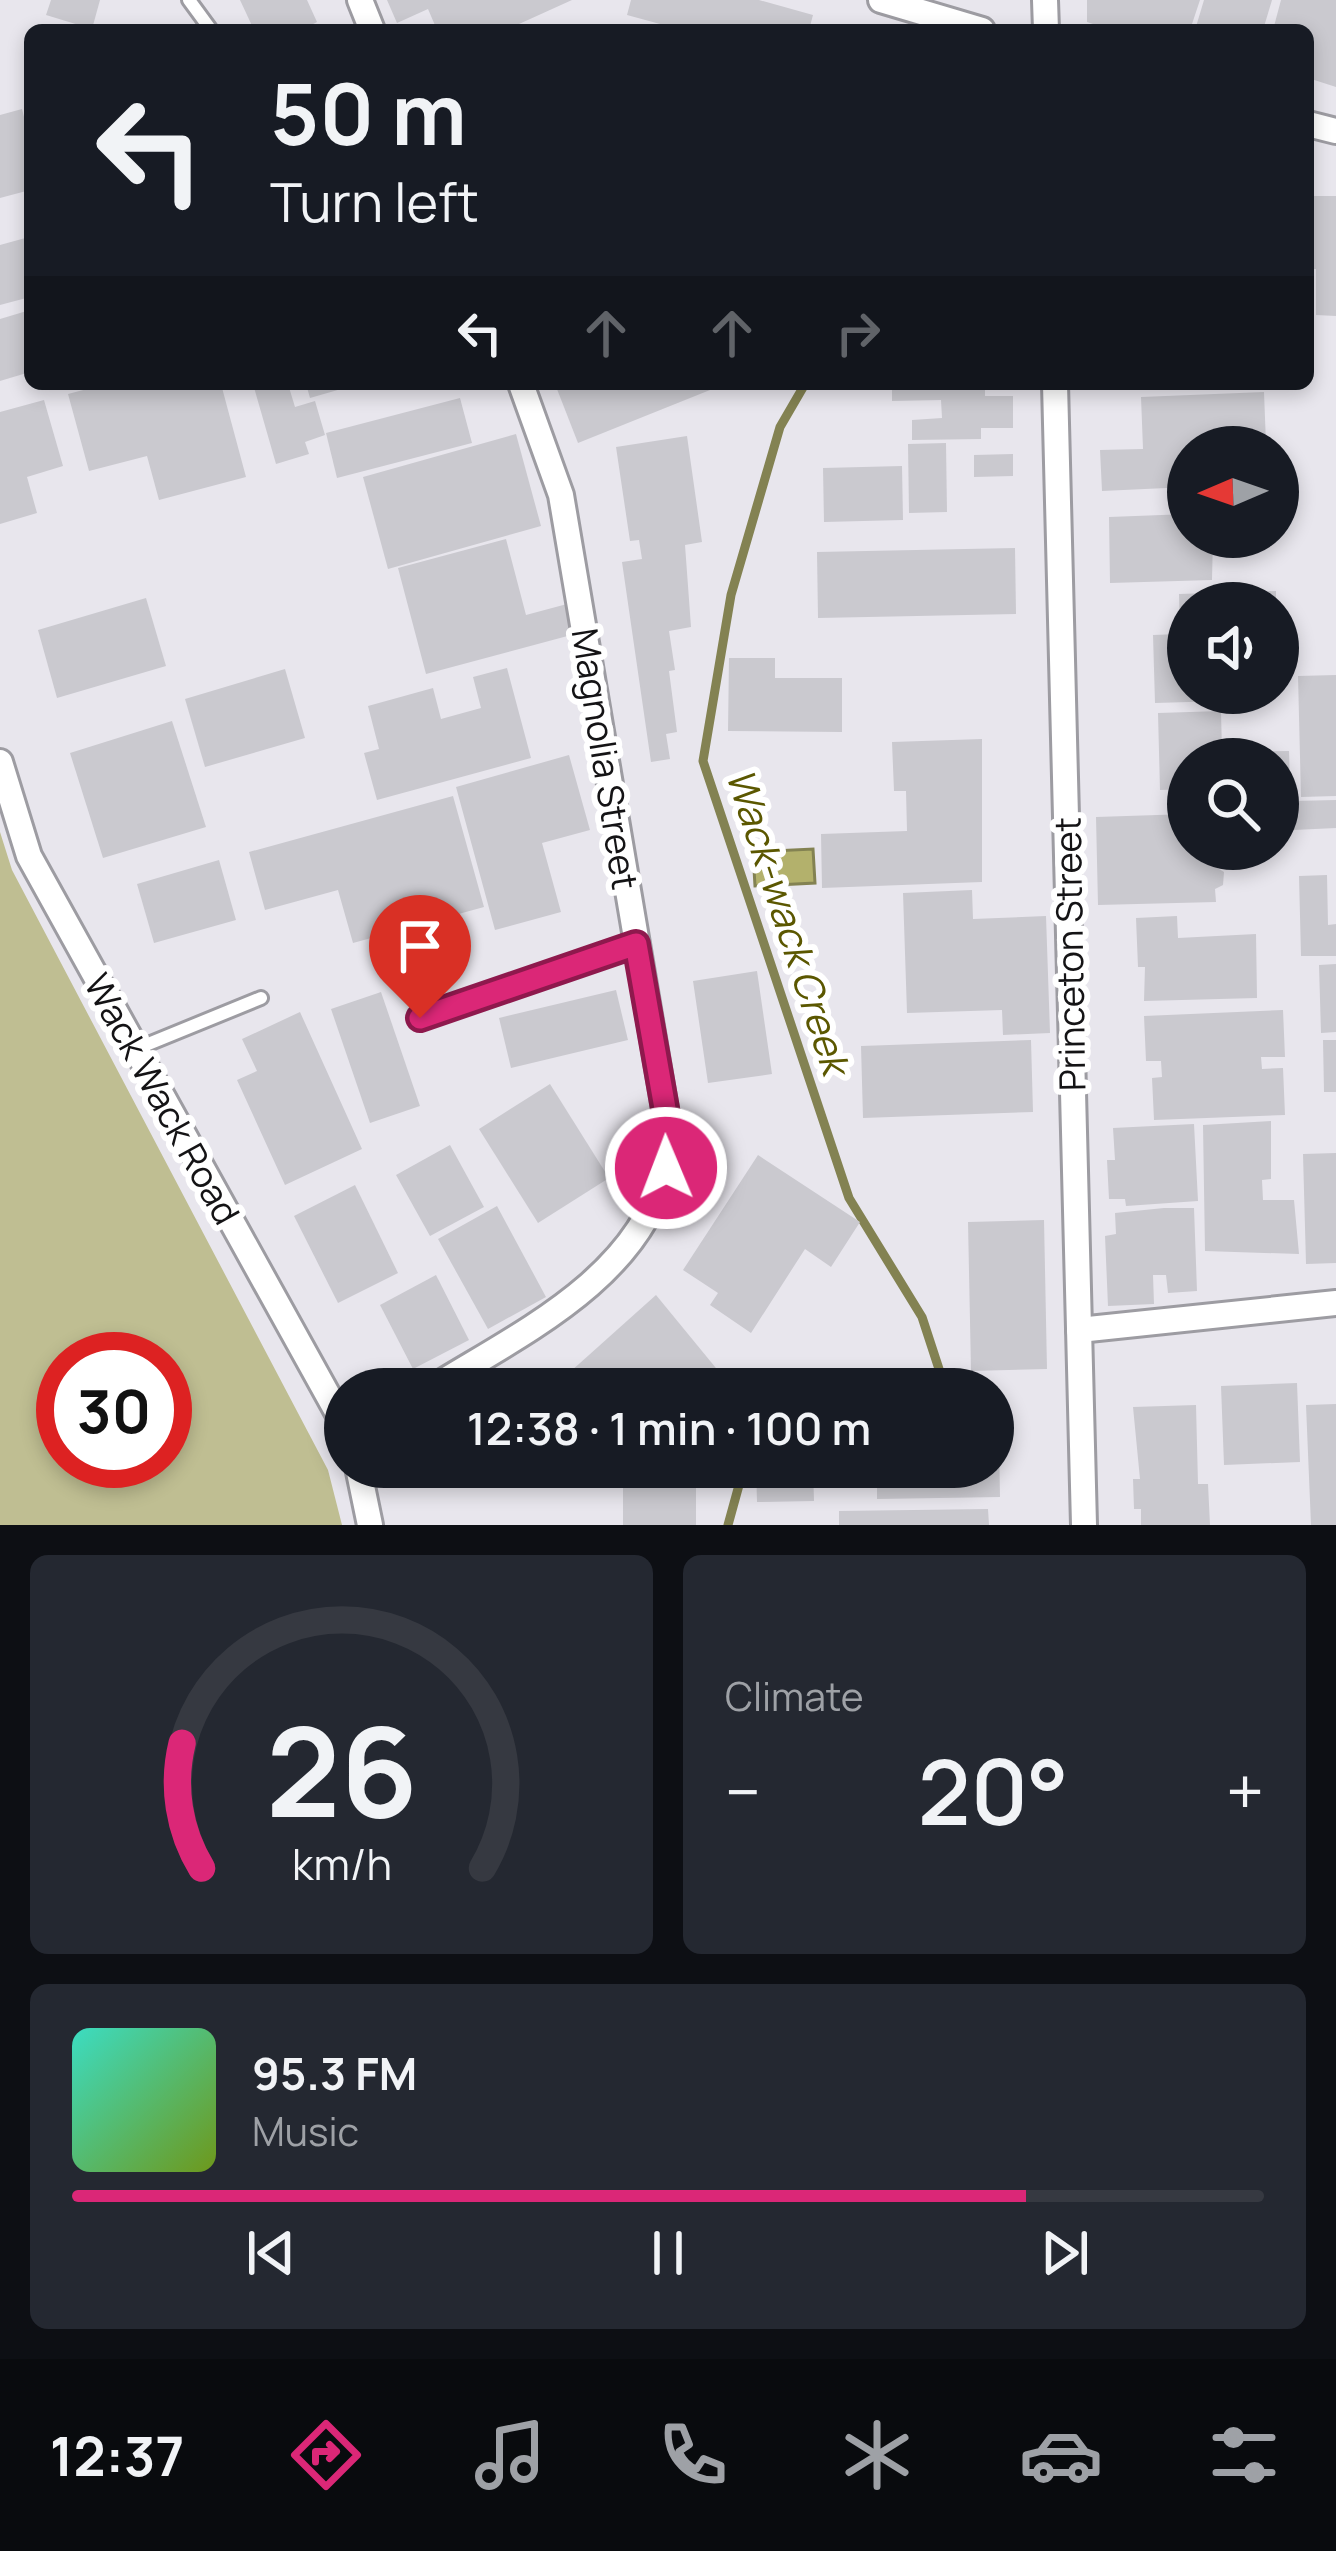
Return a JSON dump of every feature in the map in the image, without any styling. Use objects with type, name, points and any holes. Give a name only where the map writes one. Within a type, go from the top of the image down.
[{"type":"street","points":[[881,0],[962,24]]},
{"type":"street","name":"Magnolia Street","points":[[463,1368],[607,1272],[643,1224],[666,1168],[666,1114],[561,495],[523,390]]},
{"type":"street","name":"Princeton Street","points":[[1055,390],[1084,1525]]},
{"type":"street","name":"Wack Wack Road","points":[[0,762],[29,856],[324,1388]]},
{"type":"street","points":[[1079,1330],[1336,1303]]},
{"type":"street","points":[[362,1488],[370,1525]]},
{"type":"lane","points":[[420,1018],[636,944]]},
{"type":"lane","points":[[135,1049],[261,998]]},
{"type":"shaded area","points":[[0,832],[12,870],[324,1462],[324,1488],[333,1488],[342,1525],[0,1525]]},
{"type":"shaded area","points":[[813,849],[815,883],[755,886],[753,852]]},
{"type":"building","points":[[51,0],[100,0],[93,24],[46,15]]},
{"type":"building","points":[[240,0],[307,0],[317,22],[313,24],[251,24]]},
{"type":"building","points":[[387,0],[572,0],[519,24],[434,24],[428,9],[397,23]]},
{"type":"building","points":[[631,0],[759,0],[813,15],[811,24],[660,24],[627,15]]},
{"type":"building","points":[[1087,0],[1200,0],[1192,24],[1087,22]]},
{"type":"building","points":[[1204,0],[1272,0],[1265,24],[1197,24]]},
{"type":"building","points":[[1281,0],[1336,0],[1336,87],[1314,80],[1314,24],[1275,24]]},
{"type":"building","points":[[22,109],[24,192],[0,198],[0,115]]},
{"type":"building","points":[[1314,196],[1336,196],[1336,316],[1316,315]]},
{"type":"building","points":[[24,238],[24,299],[0,305],[0,245]]},
{"type":"building","points":[[24,312],[24,374],[0,381],[0,319]]},
{"type":"building","points":[[83,390],[223,390],[246,477],[159,500],[147,456],[89,471],[68,394]]},
{"type":"building","points":[[255,390],[290,390],[295,407],[315,401],[325,435],[305,442],[309,454],[276,464]]},
{"type":"building","points":[[308,390],[338,390],[310,398]]},
{"type":"building","points":[[557,390],[710,390],[578,443]]},
{"type":"building","points":[[892,390],[985,390],[985,396],[1013,396],[1013,428],[981,428],[981,439],[912,440],[912,420],[942,418],[941,400],[892,401]]},
{"type":"building","points":[[1264,392],[1265,426],[1167,426],[1167,488],[1102,491],[1100,450],[1143,449],[1141,397]]},
{"type":"building","points":[[460,398],[472,443],[337,478],[326,433]]},
{"type":"building","points":[[44,400],[63,466],[27,477],[37,513],[0,524],[0,412]]},
{"type":"building","points":[[516,434],[541,526],[388,569],[363,477]]},
{"type":"building","points":[[687,436],[702,542],[685,545],[691,627],[669,631],[677,732],[666,734],[670,759],[651,762],[622,562],[642,559],[639,540],[630,541],[616,447]]},
{"type":"building","points":[[946,443],[947,512],[909,513],[908,444]]},
{"type":"building","points":[[1013,454],[1013,476],[974,477],[974,455]]},
{"type":"building","points":[[902,466],[903,520],[824,522],[823,468]]},
{"type":"building","points":[[1167,515],[1167,558],[1213,558],[1212,580],[1110,583],[1109,517]]},
{"type":"building","points":[[506,539],[526,615],[567,604],[575,634],[426,674],[398,568]]},
{"type":"building","points":[[1015,548],[1016,614],[818,618],[817,552]]},
{"type":"building","points":[[146,598],[166,666],[57,698],[38,630]]},
{"type":"building","points":[[1167,634],[1167,703],[1155,703],[1153,635]]},
{"type":"building","points":[[729,658],[775,658],[775,678],[842,678],[842,732],[728,731]]},
{"type":"building","points":[[507,668],[531,758],[377,800],[364,753],[379,749],[368,706],[433,688],[441,719],[481,708],[473,677]]},
{"type":"building","points":[[285,669],[305,738],[205,767],[185,699]]},
{"type":"building","points":[[1336,675],[1336,796],[1301,797],[1299,676]]},
{"type":"building","points":[[1158,713],[1221,714],[1222,738],[1167,738],[1167,790],[1160,790]]},
{"type":"building","points":[[172,721],[206,827],[103,858],[70,753]]},
{"type":"building","points":[[982,739],[982,882],[822,888],[821,834],[907,831],[906,791],[894,791],[892,742]]},
{"type":"building","points":[[569,755],[590,830],[542,843],[561,912],[495,930],[456,787]]},
{"type":"building","points":[[453,796],[484,907],[353,943],[338,890],[265,910],[249,852]]},
{"type":"building","points":[[1336,800],[1336,828],[1299,830],[1299,801]]},
{"type":"building","points":[[1167,815],[1167,870],[1224,872],[1223,885],[1215,889],[1216,902],[1098,905],[1096,817]]},
{"type":"building","points":[[219,860],[236,920],[154,943],[137,884]]},
{"type":"building","points":[[1327,875],[1328,925],[1336,924],[1336,956],[1301,956],[1299,876]]},
{"type":"building","points":[[972,890],[973,919],[1046,916],[1050,1033],[1003,1035],[1002,1010],[907,1013],[903,893]]},
{"type":"building","points":[[1177,916],[1178,938],[1256,934],[1257,998],[1144,1001],[1145,967],[1138,967],[1136,918]]},
{"type":"building","points":[[1336,964],[1336,1032],[1321,1033],[1319,965]]},
{"type":"building","points":[[757,971],[772,1074],[708,1083],[693,981]]},
{"type":"building","points":[[616,990],[628,1040],[511,1068],[499,1018]]},
{"type":"building","points":[[381,992],[420,1106],[370,1123],[331,1009]]},
{"type":"building","points":[[1283,1010],[1285,1057],[1261,1057],[1262,1069],[1283,1068],[1285,1115],[1154,1120],[1152,1078],[1162,1077],[1161,1061],[1146,1061],[1144,1016]]},
{"type":"building","points":[[300,1012],[362,1149],[285,1185],[237,1080],[257,1071],[242,1039]]},
{"type":"building","points":[[1031,1040],[1033,1112],[863,1118],[861,1046]]},
{"type":"building","points":[[1323,1040],[1336,1040],[1336,1092],[1324,1092]]},
{"type":"building","points":[[550,1084],[609,1178],[538,1223],[479,1129]]},
{"type":"building","points":[[1271,1121],[1271,1179],[1262,1180],[1263,1200],[1294,1200],[1299,1254],[1205,1251],[1203,1125]]},
{"type":"building","points":[[1194,1124],[1198,1201],[1126,1206],[1125,1199],[1109,1199],[1107,1160],[1115,1160],[1113,1128]]},
{"type":"building","points":[[450,1145],[484,1207],[430,1236],[396,1175]]},
{"type":"building","points":[[1336,1153],[1336,1263],[1306,1264],[1303,1154]]},
{"type":"building","points":[[758,1155],[860,1222],[831,1267],[805,1249],[751,1333],[710,1305],[718,1293],[683,1270]]},
{"type":"building","points":[[355,1185],[398,1273],[338,1303],[294,1216]]},
{"type":"building","points":[[497,1206],[546,1297],[488,1329],[438,1239]]},
{"type":"building","points":[[1194,1208],[1197,1291],[1168,1293],[1166,1275],[1153,1275],[1154,1304],[1108,1306],[1105,1236],[1116,1234],[1115,1213]]},
{"type":"building","points":[[1044,1220],[1047,1369],[971,1368],[968,1222]]},
{"type":"building","points":[[436,1275],[469,1340],[412,1368],[380,1305]]},
{"type":"building","points":[[656,1295],[716,1368],[574,1368]]},
{"type":"building","points":[[1297,1383],[1300,1462],[1224,1465],[1221,1386]]},
{"type":"building","points":[[1336,1404],[1336,1525],[1311,1525],[1306,1405]]},
{"type":"building","points":[[1196,1405],[1198,1484],[1208,1484],[1210,1525],[1141,1525],[1141,1509],[1134,1509],[1133,1479],[1140,1479],[1133,1407]]},
{"type":"building","points":[[623,1488],[696,1488],[696,1525],[623,1525]]},
{"type":"building","points":[[757,1488],[814,1488],[814,1501],[757,1502]]},
{"type":"building","points":[[877,1488],[1000,1488],[1000,1497],[877,1499]]},
{"type":"building","points":[[988,1509],[989,1525],[839,1525],[839,1511]]},
{"type":"waterway","name":"Wack-wack Creek","points":[[802,390],[780,427],[731,595],[703,761],[849,1198],[922,1317],[939,1368]]},
{"type":"waterway","name":"Wack-wack Creek","points":[[728,1525],[738,1488]]},
{"type":"route","points":[[420,1018],[636,944],[666,1114],[666,1168]]}]
